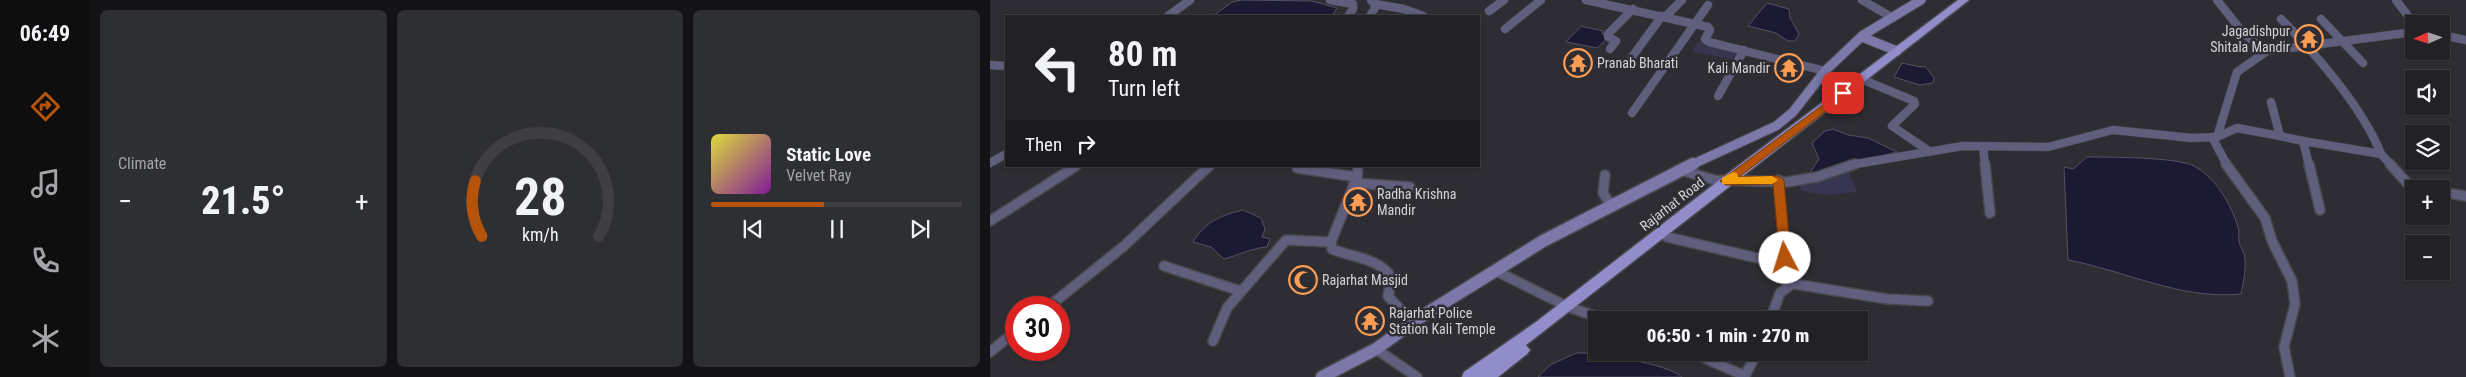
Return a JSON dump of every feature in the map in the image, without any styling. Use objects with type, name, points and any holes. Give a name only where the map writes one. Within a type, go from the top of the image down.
[{"type":"main road","name":"Rajarhat Road","points":[[1486,377],[1570,308],[1964,0]]},
{"type":"main road","name":"Rajarhat Road","points":[[1470,377],[1570,308],[1667,237],[1732,181],[1866,81],[1969,0]]},
{"type":"street","points":[[1169,15],[1190,0]]},
{"type":"street","points":[[1330,0],[1353,4],[1353,9],[1349,15]]},
{"type":"street","points":[[1489,11],[1504,0]]},
{"type":"street","points":[[1505,29],[1541,0]]},
{"type":"street","points":[[1586,0],[1696,23],[1709,28],[1705,37],[1706,40],[1825,71]]},
{"type":"street","points":[[1629,61],[1664,16],[1682,0]]},
{"type":"street","points":[[1862,0],[1893,18]]},
{"type":"street","points":[[1322,377],[1376,350],[1416,320],[1494,270],[1611,205],[1680,170],[1776,126],[1793,112],[1825,71],[1862,37],[1921,0]]},
{"type":"street","points":[[2217,0],[2236,27],[2248,39],[2267,51]]},
{"type":"street","points":[[2396,0],[2407,15]]},
{"type":"street","points":[[1370,15],[1373,2],[1420,15]]},
{"type":"street","points":[[1632,113],[1708,5]]},
{"type":"street","points":[[1610,49],[1616,41],[1608,36],[1608,34],[1633,9]]},
{"type":"street","points":[[2281,19],[2308,46],[2357,112],[2382,154],[2405,181]]},
{"type":"street","points":[[2321,19],[2363,64]]},
{"type":"street","points":[[2290,377],[2284,347],[2294,304],[2292,281],[2272,241],[2264,218],[2228,167],[2215,137],[2232,94],[2237,72],[2267,51],[2405,33]]},
{"type":"street","points":[[1862,37],[1898,51]]},
{"type":"street","points":[[2450,37],[2466,40]]},
{"type":"street","points":[[1718,96],[1744,50]]},
{"type":"street","points":[[990,65],[1005,66]]},
{"type":"street","points":[[1866,81],[1914,101],[1914,104],[1892,126],[1929,151]]},
{"type":"street","points":[[2270,102],[2276,116],[2280,136]]},
{"type":"street","points":[[1680,170],[1700,177],[1732,181],[1778,180],[1787,182],[1810,179],[1850,165],[1929,151],[1963,146],[2048,147],[2113,130],[2188,138],[2215,137],[2237,128],[2382,154]]},
{"type":"street","points":[[2303,141],[2320,210]]},
{"type":"street","points":[[1983,146],[1990,213]]},
{"type":"street","points":[[990,163],[1005,155]]},
{"type":"street","points":[[990,221],[1074,167]]},
{"type":"street","points":[[1062,296],[1101,266],[1207,167]]},
{"type":"street","points":[[1358,167],[1355,180],[1331,242],[1332,249],[1340,254],[1374,262],[1387,268],[1392,282],[1388,296],[1398,307],[1416,320]]},
{"type":"street","points":[[1298,168],[1355,180],[1410,187]]},
{"type":"street","points":[[1604,175],[1603,194],[1611,205]]},
{"type":"street","points":[[1773,311],[1780,293],[1792,284],[1788,283],[1778,180]]},
{"type":"street","points":[[2450,193],[2466,196]]},
{"type":"street","points":[[1667,237],[1757,258],[1785,258]]},
{"type":"street","points":[[1213,341],[1227,308],[1286,240],[1331,242]]},
{"type":"street","points":[[1164,266],[1240,291]]},
{"type":"street","points":[[1494,270],[1570,308],[1588,314]]},
{"type":"street","points":[[1788,283],[1887,299],[1928,301]]},
{"type":"street","points":[[990,352],[1005,340]]},
{"type":"street","points":[[1376,350],[1417,377]]},
{"type":"street","points":[[1712,361],[1745,376],[1752,361]]},
{"type":"shaded area","points":[[1242,0],[1312,1],[1337,8],[1333,15],[1214,15],[1232,2]]},
{"type":"shaded area","points":[[1767,3],[1789,9],[1790,18],[1799,34],[1795,41],[1788,41],[1776,33],[1748,26]]},
{"type":"shaded area","points":[[1581,26],[1603,31],[1602,34],[1610,36],[1597,48],[1566,42]]},
{"type":"shaded area","points":[[1699,41],[1743,51],[1737,60],[1692,52]]},
{"type":"shaded area","points":[[1902,63],[1921,67],[1925,66],[1934,78],[1933,83],[1920,85],[1894,77]]},
{"type":"shaded area","points":[[1833,129],[1848,135],[1868,138],[1897,152],[1809,174],[1819,159],[1812,143],[1825,131]]},
{"type":"shaded area","points":[[2087,157],[2142,158],[2173,161],[2194,166],[2209,177],[2222,192],[2239,229],[2239,242],[2245,264],[2241,294],[2219,295],[2175,289],[2068,260],[2064,167],[2073,169]]},
{"type":"shaded area","points":[[1848,170],[1857,192],[1826,195],[1802,191],[1798,181]]},
{"type":"shaded area","points":[[1243,210],[1261,218],[1265,229],[1262,237],[1270,239],[1267,247],[1224,259],[1211,247],[1193,242],[1203,229],[1214,220]]},
{"type":"shaded area","points":[[1576,353],[1585,353],[1588,353],[1588,361],[1637,361],[1663,368],[1682,377],[1538,377],[1550,365]]},
{"type":"slow traffic","points":[[1733,175],[1726,181],[1772,180]]},
{"type":"place","name":"Jagadishpur Shitala Mandir","points":[[2309,39]]},
{"type":"place","name":"Pranab Bharati","points":[[1578,63]]},
{"type":"place","name":"Kali Mandir","points":[[1789,68]]},
{"type":"place","name":"Radha Krishna Mandir","points":[[1358,202]]},
{"type":"place","name":"Rajarhat Masjid","points":[[1303,280]]},
{"type":"place","name":"Rajarhat Police Station Kali Temple","points":[[1370,321]]},
{"type":"route","points":[[1785,258],[1778,180],[1726,181],[1843,93]]}]
